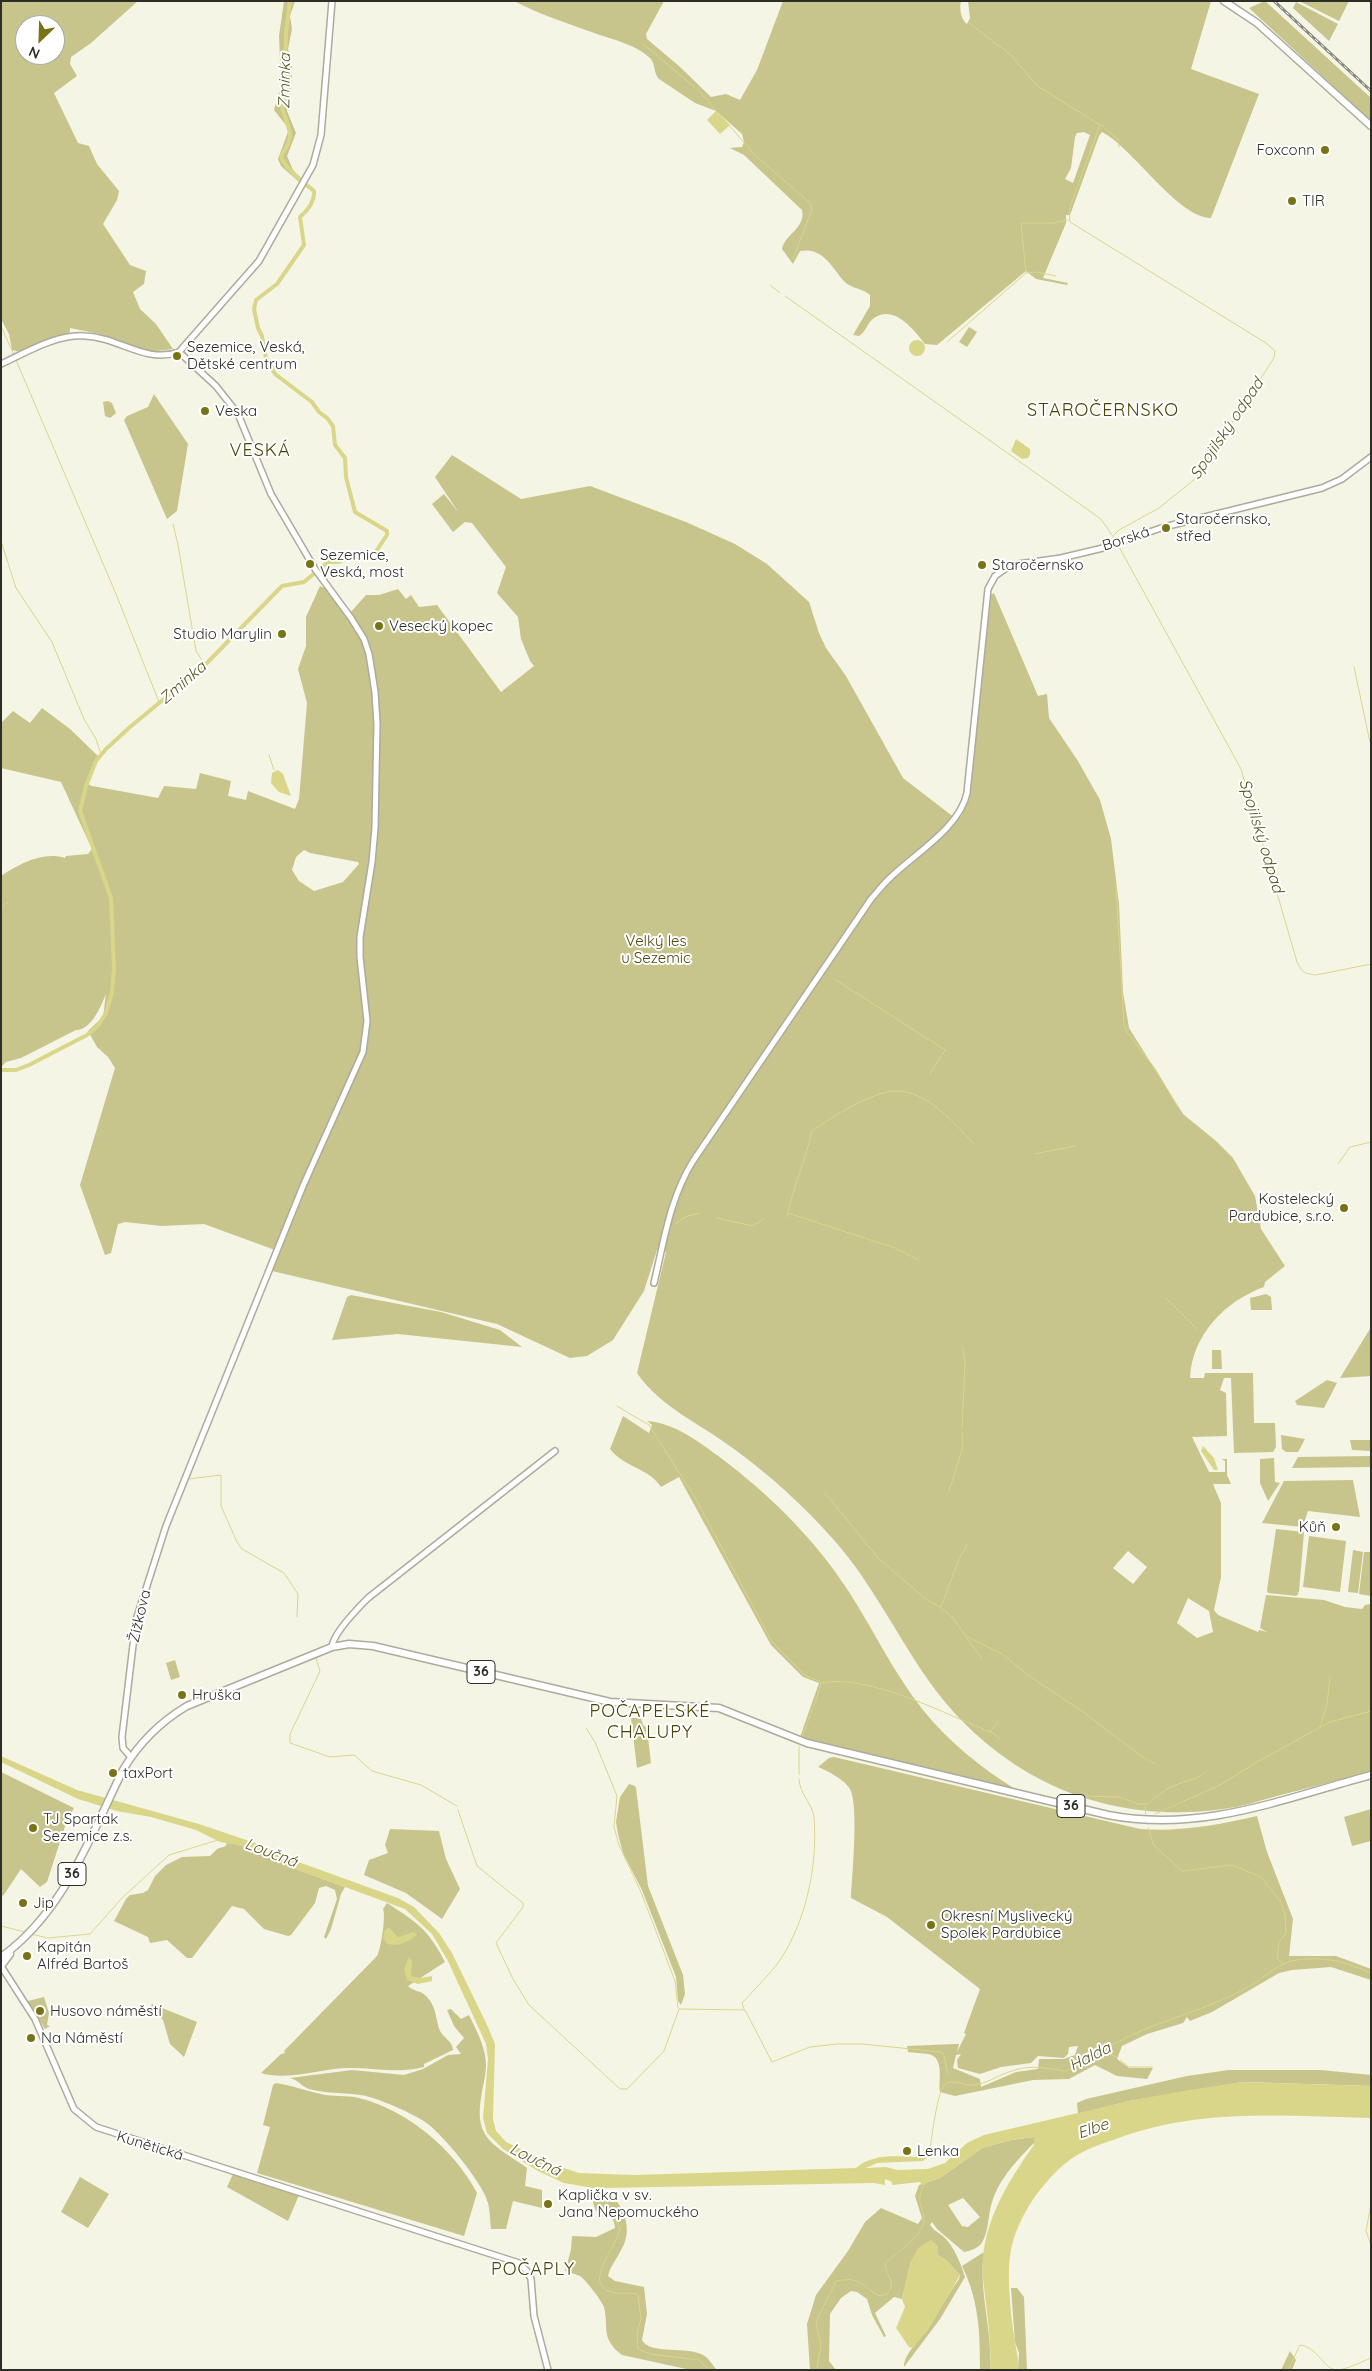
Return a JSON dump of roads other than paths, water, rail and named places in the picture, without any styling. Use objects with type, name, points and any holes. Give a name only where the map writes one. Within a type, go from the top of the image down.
[{"type":"main road","points":[[1224,1],[1257,23],[1371,126]]},
{"type":"main road","name":"36","points":[[2,1962],[33,1930],[62,1892],[130,1757],[152,1732],[187,1706],[332,1647],[350,1644],[373,1646],[610,1702],[719,1708],[799,1740],[1124,1818],[1168,1821],[1208,1817],[1371,1775]]},
{"type":"street","points":[[1,364],[53,341],[78,336],[96,337],[151,356],[167,356],[179,352],[259,261],[316,157],[320,142],[332,1]]},
{"type":"street","name":"Žižkova","points":[[130,1757],[123,1748],[122,1737],[136,1620],[166,1526],[303,1186],[359,1063],[365,1042],[367,1021],[360,947],[375,828],[377,724],[375,692],[369,654],[364,639],[352,618],[316,571],[271,494],[238,414],[216,386],[179,352]]},
{"type":"street","name":"Borská","points":[[654,1283],[673,1202],[678,1188],[693,1161],[871,899],[891,877],[952,821],[963,807],[967,793],[988,589],[991,581],[1000,570],[1011,565],[1060,558],[1117,543],[1164,527],[1329,485],[1348,475],[1371,457]]},
{"type":"street","points":[[332,1647],[332,1642],[348,1620],[368,1598],[555,1451]]},
{"type":"street","name":"Kunětická","points":[[2,1962],[27,2005],[77,2111],[96,2127],[490,2252],[519,2263],[527,2271],[531,2280],[534,2316],[548,2370]]},
{"type":"water","points":[[716,111],[730,125],[720,134],[707,120]]},
{"type":"water","points":[[917,340],[925,348],[917,356],[909,348]]},
{"type":"water","points":[[1016,439],[1030,449],[1028,458],[1022,459],[1011,451]]},
{"type":"water","points":[[278,770],[283,774],[291,796],[279,792],[271,783],[272,773]]},
{"type":"water","points":[[1203,1446],[1214,1458],[1218,1470],[1214,1470],[1201,1451]]},
{"type":"water","points":[[1,1756],[77,1790],[199,1824],[267,1847],[290,1859],[398,1898],[414,1907],[439,1933],[452,1953],[495,2044],[493,2119],[496,2131],[506,2142],[555,2165],[579,2173],[634,2175],[856,2168],[879,2157],[923,2157],[930,2149],[928,2157],[923,2161],[877,2163],[866,2168],[928,2169],[945,2163],[967,2143],[984,2135],[1129,2101],[1243,2082],[1371,2086],[1371,2118],[1242,2116],[1178,2122],[1147,2129],[1098,2145],[1071,2159],[1051,2177],[1034,2198],[1022,2218],[1013,2241],[1009,2265],[1009,2286],[1018,2370],[990,2370],[989,2335],[983,2278],[985,2242],[996,2207],[1034,2145],[1034,2137],[1011,2140],[982,2148],[940,2178],[923,2186],[920,2182],[892,2185],[892,2182],[885,2179],[885,2185],[874,2183],[604,2188],[600,2192],[593,2188],[564,2183],[538,2171],[503,2149],[487,2133],[483,2118],[488,2059],[486,2044],[448,1961],[432,1934],[405,1909],[293,1868],[247,1847],[220,1842],[196,1830],[151,1817],[117,1811],[78,1799],[1,1762]]},
{"type":"water","points":[[389,1927],[398,1937],[414,1932],[417,1935],[402,1944],[386,1943],[383,1938],[385,1930]]},
{"type":"water","points":[[409,1957],[412,1960],[411,1976],[420,1978],[432,1976],[432,1981],[418,1984],[407,1980],[404,1969]]},
{"type":"water","points":[[931,2240],[938,2246],[938,2255],[947,2261],[960,2275],[931,2325],[913,2348],[909,2347],[896,2328],[905,2307],[902,2299],[911,2261],[918,2248]]},
{"type":"waterway","name":"Zminka","points":[[1,1070],[16,1070],[29,1065],[87,1035],[98,1026],[106,1013],[112,992],[114,968],[111,898],[80,811],[86,786],[96,761],[130,727],[205,665],[282,586],[304,582],[328,562],[339,562],[360,553],[375,553],[387,535],[387,531],[355,512],[346,477],[345,458],[335,445],[333,426],[312,402],[275,374],[266,358],[254,309],[256,300],[277,284],[304,245],[300,217],[310,205],[314,195],[314,191],[290,170],[281,156],[286,149],[290,137],[289,127],[282,108],[288,90],[285,73],[286,32],[290,1]]},
{"type":"waterway","name":"Spojilský odpad","points":[[969,23],[1012,56],[1036,85],[1100,125],[1071,204],[1070,222],[1266,343],[1275,351],[1274,358],[1195,479],[1159,508],[1119,530],[1113,536],[1116,542]]},
{"type":"waterway","points":[[642,43],[700,92],[717,112]]},
{"type":"waterway","points":[[720,115],[755,155],[811,204],[812,209],[793,259]]},
{"type":"waterway","points":[[1101,125],[1118,139],[1119,147]]},
{"type":"waterway","points":[[947,342],[1026,273],[1021,223],[1053,223],[1068,220]]},
{"type":"waterway","points":[[1027,273],[1037,272],[1056,276]]},
{"type":"waterway","points":[[771,286],[780,293]]},
{"type":"waterway","points":[[785,296],[1101,519],[1112,535]]},
{"type":"waterway","points":[[1,326],[14,355]]},
{"type":"waterway","points":[[16,360],[116,594],[159,702]]},
{"type":"waterway","points":[[173,524],[196,651],[205,665]]},
{"type":"waterway","points":[[1,541],[16,588],[52,642],[84,719],[96,739],[101,754]]},
{"type":"waterway","name":"Spojilský odpad","points":[[1118,545],[1241,769],[1297,962],[1304,972],[1316,975],[1371,964]]},
{"type":"waterway","points":[[1354,667],[1371,747]]},
{"type":"waterway","points":[[269,755],[274,770]]},
{"type":"waterway","points":[[1116,885],[1124,1025],[1127,1032],[1156,1070],[1177,1106]]},
{"type":"waterway","points":[[1,908],[8,902]]},
{"type":"waterway","points":[[836,980],[945,1050],[930,1074]]},
{"type":"waterway","points":[[787,1217],[812,1131],[852,1106],[875,1095],[896,1091],[908,1092],[919,1096],[940,1110],[974,1144]]},
{"type":"waterway","points":[[1338,1164],[1350,1147],[1371,1142]]},
{"type":"waterway","points":[[1034,1154],[1075,1146]]},
{"type":"waterway","points":[[675,1224],[687,1216],[700,1213]]},
{"type":"waterway","points":[[788,1213],[895,1248],[919,1260]]},
{"type":"waterway","points":[[717,1218],[752,1226],[764,1219]]},
{"type":"waterway","points":[[1166,1298],[1197,1329]]},
{"type":"waterway","points":[[962,1429],[965,1363],[963,1347]]},
{"type":"waterway","points":[[617,1406],[649,1425],[697,1501],[772,1642],[806,1676],[821,1682],[816,1701],[802,1736]]},
{"type":"waterway","points":[[949,1491],[963,1447],[962,1432]]},
{"type":"waterway","points":[[188,1479],[221,1475],[221,1506],[237,1542],[242,1549],[284,1573],[298,1594],[297,1617]]},
{"type":"waterway","points":[[825,1493],[879,1559],[927,1600],[940,1607],[953,1618],[982,1659]]},
{"type":"waterway","points":[[941,1607],[959,1559],[967,1545]]},
{"type":"waterway","points":[[968,1637],[1002,1654],[1032,1678],[1155,1764]]},
{"type":"waterway","points":[[316,1658],[320,1671],[290,1734],[290,1743],[330,1757],[354,1755],[372,1771],[421,1785],[457,1806]]},
{"type":"waterway","points":[[1320,1727],[1327,1704],[1330,1677]]},
{"type":"waterway","points":[[822,1683],[862,1684],[885,1690],[932,1707],[993,1733],[1001,1740]]},
{"type":"waterway","points":[[1155,1814],[1220,1785],[1257,1762],[1330,1722],[1371,1711]]},
{"type":"waterway","points":[[990,1732],[999,1721]]},
{"type":"waterway","points":[[586,1728],[595,1742],[617,1796],[614,1827],[619,1845],[641,1892],[675,1981],[678,2008]]},
{"type":"waterway","points":[[799,1746],[799,1774]]},
{"type":"waterway","points":[[1086,1796],[1120,1797],[1138,1804],[1148,1804],[1170,1788],[1196,1778],[1207,1771]]},
{"type":"waterway","points":[[744,2009],[742,2003],[774,1968],[788,1947],[803,1912],[808,1893],[814,1854],[814,1817],[811,1807],[801,1790],[799,1779]]},
{"type":"waterway","points":[[1145,1806],[1146,1817]]},
{"type":"waterway","points":[[458,1810],[477,1866],[523,1903],[523,1907],[496,1943],[513,1979],[529,2005],[620,2089],[627,2089],[664,2051],[679,2009],[745,2010],[772,2062],[810,2047],[862,2044],[941,2052],[944,2056],[948,2075]]},
{"type":"waterway","points":[[1148,1828],[1153,1844],[1182,1871],[1232,1865],[1261,1877],[1281,1902],[1285,1915],[1286,1933],[1279,1942],[1277,1958],[1283,1964]]},
{"type":"waterway","points":[[31,1934],[48,1938],[90,1934],[122,1898],[169,1855],[218,1840]]},
{"type":"waterway","points":[[1,1926],[25,1932]]},
{"type":"waterway","name":"Halda","points":[[930,2149],[939,2097],[941,2090],[947,2083],[978,2084],[1023,2068],[1037,2067],[1066,2071],[1133,2034],[1235,1994],[1290,1961],[1326,1959],[1344,1963],[1371,1973]]},
{"type":"waterway","points":[[1100,2051],[1117,2057]]},
{"type":"waterway","points":[[1120,2060],[1129,2067],[1152,2067]]},
{"type":"waterway","points":[[820,2370],[817,2367],[821,2346],[816,2322],[836,2281],[857,2281],[880,2296],[887,2294],[890,2290],[891,2282],[885,2263],[914,2238],[923,2226],[924,2215],[920,2204],[923,2186]]},
{"type":"waterway","points":[[602,2196],[620,2228],[600,2273],[600,2281],[603,2287],[611,2292],[638,2295],[641,2319],[637,2333],[638,2349],[650,2354],[699,2360],[709,2370]]},
{"type":"waterway","points":[[1371,2204],[1366,2231],[1371,2245]]},
{"type":"waterway","points":[[1288,2370],[1300,2345],[1312,2350],[1328,2366],[1337,2370],[1371,2358]]},
{"type":"railway","points":[[1274,1],[1371,91]]},
{"type":"place","name":"Foxconn","points":[[1325,150]]},
{"type":"place","name":"TIR","points":[[1292,201]]},
{"type":"place","name":"Sezemice, Veská, Dětské centrum","points":[[177,356]]},
{"type":"place","name":"Veska","points":[[205,411]]},
{"type":"place","name":"Staročernsko, střed","points":[[1166,528]]},
{"type":"place","name":"Sezemice, Veská, most","points":[[310,564]]},
{"type":"place","name":"Staročernsko","points":[[982,565]]},
{"type":"place","name":"Vesecký kopec","points":[[379,626]]},
{"type":"place","name":"Studio Marylin","points":[[282,634]]},
{"type":"place","name":"Kostelecký Pardubice, s.r.o.","points":[[1344,1208]]},
{"type":"place","name":"Kůň","points":[[1336,1527]]},
{"type":"place","name":"Hruška","points":[[182,1695]]},
{"type":"place","name":"taxPort","points":[[113,1773]]},
{"type":"place","name":"TJ Spartak Sezemice z.s.","points":[[33,1828]]},
{"type":"place","name":"Jip","points":[[23,1903]]},
{"type":"place","name":"Okresní Myslivecký Spolek Pardubice","points":[[931,1925]]},
{"type":"place","name":"Kapitán Alfréd Bartoš","points":[[27,1956]]},
{"type":"place","name":"Husovo náměstí","points":[[40,2011]]},
{"type":"place","name":"Na Náměstí","points":[[31,2038]]},
{"type":"place","name":"Lenka","points":[[907,2151]]},
{"type":"place","name":"Kaplička v sv. Jana Nepomuckého","points":[[548,2204]]},
{"type":"district","name":"STAROČERNSKO","points":[[1103,411]]},
{"type":"district","name":"VESKÁ","points":[[260,451]]},
{"type":"district","name":"POČAPELSKÉ CHALUPY","points":[[650,1722]]},
{"type":"district","name":"POČAPLY","points":[[533,2270]]},
{"type":"park label","name":"Velký les u Sezemic","points":[[656,950]]},
{"type":"water label","name":"Loučná","points":[[271,1853]]},
{"type":"water label","name":"Elbe","points":[[1093,2129]]},
{"type":"water label","name":"Loučná","points":[[535,2160]]}]
